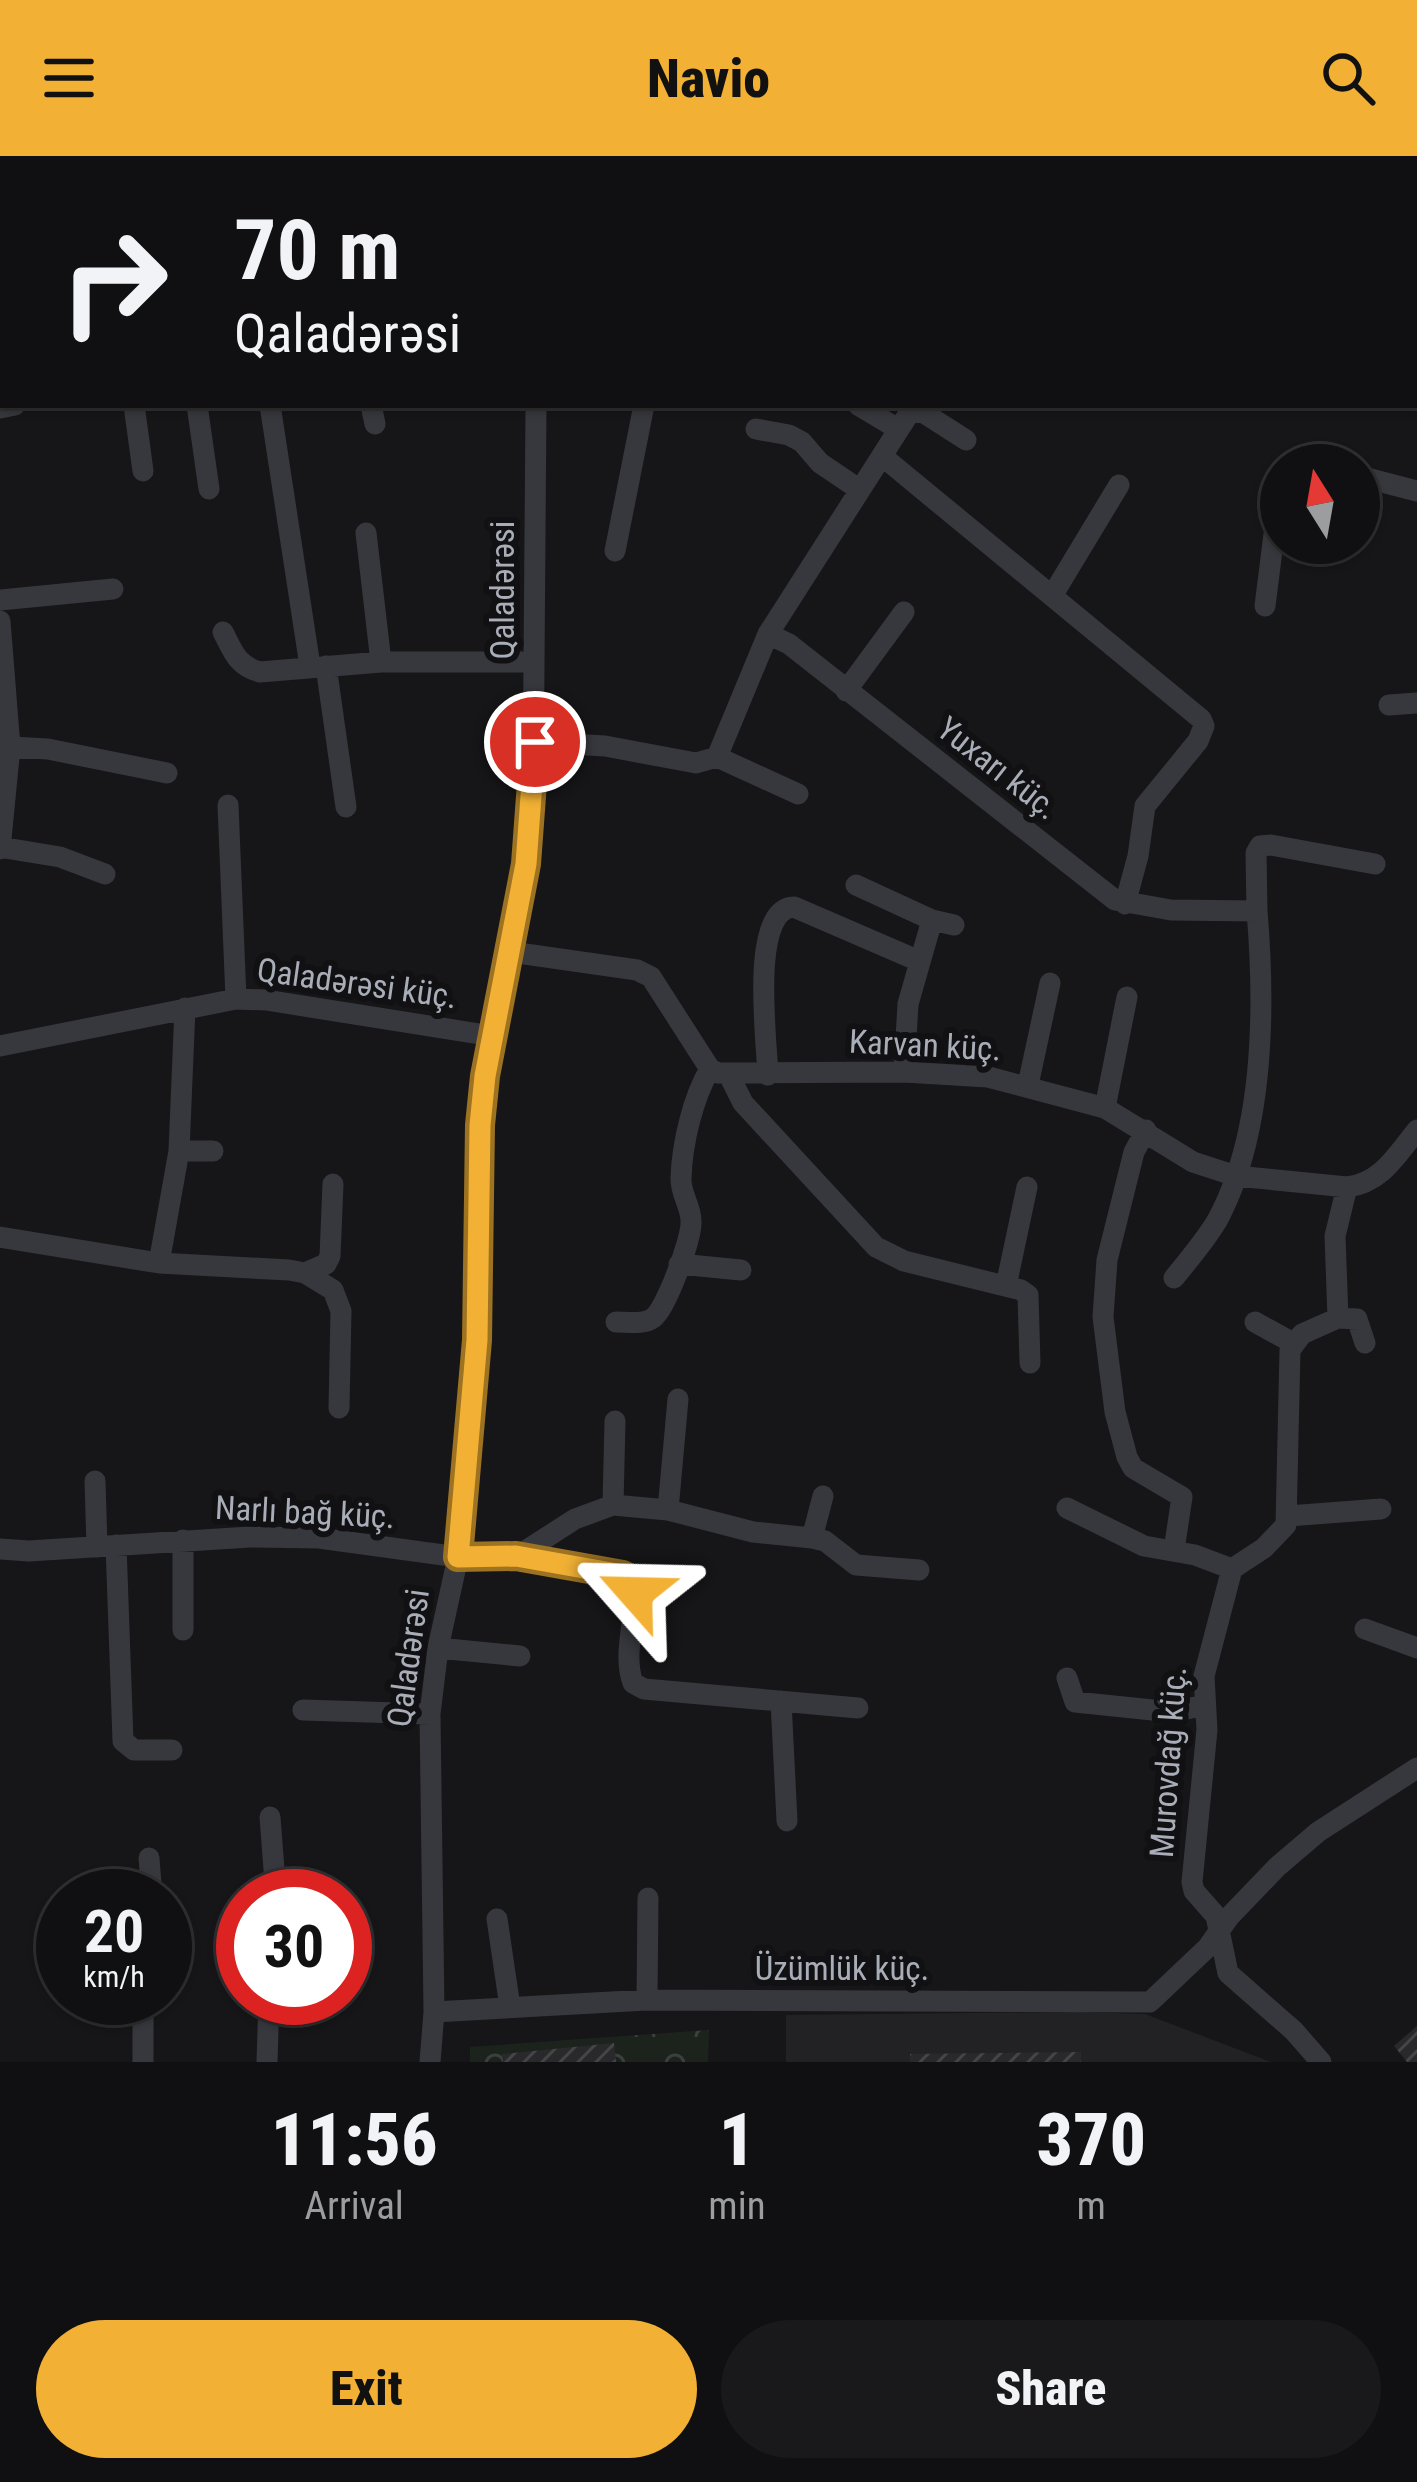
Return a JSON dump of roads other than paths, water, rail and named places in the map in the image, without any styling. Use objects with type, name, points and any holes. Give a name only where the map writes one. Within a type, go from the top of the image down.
[{"type":"street","points":[[134,408],[143,471]]},
{"type":"street","points":[[197,408],[209,489]]},
{"type":"street","points":[[271,408],[346,807]]},
{"type":"street","name":"Qaladərəsi","points":[[430,2062],[434,2012],[430,1714],[438,1648],[458,1557],[477,1340],[480,1125],[492,1036],[526,864],[535,742],[536,408]]},
{"type":"street","points":[[615,550],[643,408]]},
{"type":"street","points":[[863,408],[898,429]]},
{"type":"street","points":[[717,758],[768,634],[908,415],[916,411],[966,440]]},
{"type":"street","points":[[755,429],[802,442],[820,463],[860,490]]},
{"type":"street","points":[[882,456],[1201,719],[1204,726],[1198,741],[1144,806],[1138,856],[1125,904],[1257,911]]},
{"type":"street","points":[[1380,481],[1417,491]]},
{"type":"street","points":[[1052,596],[1119,485]]},
{"type":"street","points":[[366,533],[381,662]]},
{"type":"street","points":[[1264,606],[1270,564]]},
{"type":"street","points":[[0,600],[113,589]]},
{"type":"street","points":[[846,691],[904,612]]},
{"type":"street","points":[[0,621],[10,747],[0,848],[60,857],[105,874]]},
{"type":"street","points":[[223,632],[238,661],[260,672],[381,662],[534,662]]},
{"type":"street","name":"Yuxarı küç.","points":[[768,634],[789,644],[1125,904]]},
{"type":"street","points":[[1389,705],[1417,703]]},
{"type":"street","points":[[535,742],[604,746],[696,763],[717,758],[798,794]]},
{"type":"street","points":[[10,747],[48,749],[167,773]]},
{"type":"street","points":[[228,805],[236,999]]},
{"type":"street","points":[[1174,1278],[1218,1219],[1236,1176],[1258,1072],[1262,1013],[1256,853],[1271,845],[1376,864]]},
{"type":"street","points":[[856,885],[943,923],[919,961],[908,1004],[904,1072]]},
{"type":"street","points":[[768,1075],[764,954],[771,928],[785,906],[919,961]]},
{"type":"street","points":[[511,952],[637,970],[651,977],[743,1103],[876,1247],[904,1262],[1028,1295],[1030,1363]]},
{"type":"street","points":[[1028,1085],[1050,983]]},
{"type":"street","points":[[1105,1108],[1127,997]]},
{"type":"street","name":"Qaladərəsi küç.","points":[[0,1046],[236,999],[492,1036]]},
{"type":"street","points":[[159,1263],[178,1151],[185,1008]]},
{"type":"street","points":[[616,1322],[647,1322],[656,1316],[679,1264],[692,1217],[681,1177],[695,1105],[719,1072]]},
{"type":"street","name":"Karvan küç.","points":[[719,1072],[904,1072],[969,1075],[1028,1085],[1105,1108],[1193,1162],[1236,1176],[1347,1187]]},
{"type":"street","points":[[1146,1130],[1134,1152],[1107,1261],[1103,1317],[1115,1412],[1127,1457],[1133,1468],[1182,1497],[1174,1550]]},
{"type":"street","points":[[1338,1318],[1336,1236],[1347,1187],[1380,1176],[1417,1130]]},
{"type":"street","points":[[178,1151],[212,1151]]},
{"type":"street","points":[[305,1273],[326,1264],[330,1256],[333,1184]]},
{"type":"street","points":[[1006,1286],[1027,1187]]},
{"type":"street","points":[[0,1237],[159,1263],[305,1273],[333,1289],[340,1300],[338,1408]]},
{"type":"street","points":[[679,1264],[741,1270]]},
{"type":"street","points":[[1066,1508],[1132,1542],[1232,1569],[1279,1536],[1288,1516],[1293,1343],[1338,1318],[1357,1318],[1365,1343]]},
{"type":"street","points":[[1255,1322],[1293,1343]]},
{"type":"street","points":[[668,1510],[678,1399]]},
{"type":"street","points":[[613,1505],[615,1421]]},
{"type":"street","points":[[95,1481],[107,1546],[123,1741],[134,1750],[172,1750]]},
{"type":"street","points":[[812,1538],[823,1496]]},
{"type":"street","points":[[516,1556],[593,1509],[613,1505],[668,1510],[752,1532],[812,1538],[825,1541],[856,1564],[919,1570]]},
{"type":"street","points":[[1288,1516],[1381,1509]]},
{"type":"street","name":"Narlı bağ küç.","points":[[0,1549],[319,1538],[458,1557],[516,1556],[632,1580],[628,1670],[633,1683],[644,1689],[858,1708]]},
{"type":"street","points":[[183,1540],[183,1630]]},
{"type":"street","name":"Murovdağ küç.","points":[[1232,1569],[1204,1676],[1207,1730],[1192,1882],[1216,1916],[1228,1973],[1294,2031],[1321,2062]]},
{"type":"street","points":[[1365,1629],[1417,1648]]},
{"type":"street","points":[[438,1648],[520,1656]]},
{"type":"street","points":[[1067,1678],[1075,1702],[1172,1712],[1205,1705]]},
{"type":"street","points":[[781,1701],[787,1821]]},
{"type":"street","points":[[303,1710],[430,1714]]},
{"type":"street","name":"Üzümlük küç.","points":[[434,2012],[646,2000],[1150,2002],[1220,1932],[1243,1901],[1318,1832],[1417,1768]]},
{"type":"street","points":[[271,1817],[274,1869]]},
{"type":"street","points":[[149,1858],[150,1869]]},
{"type":"street","points":[[646,2000],[648,1898]]},
{"type":"street","points":[[496,1918],[510,2007]]},
{"type":"street","points":[[142,2025],[143,2062]]},
{"type":"street","points":[[267,2062],[268,2025]]}]
